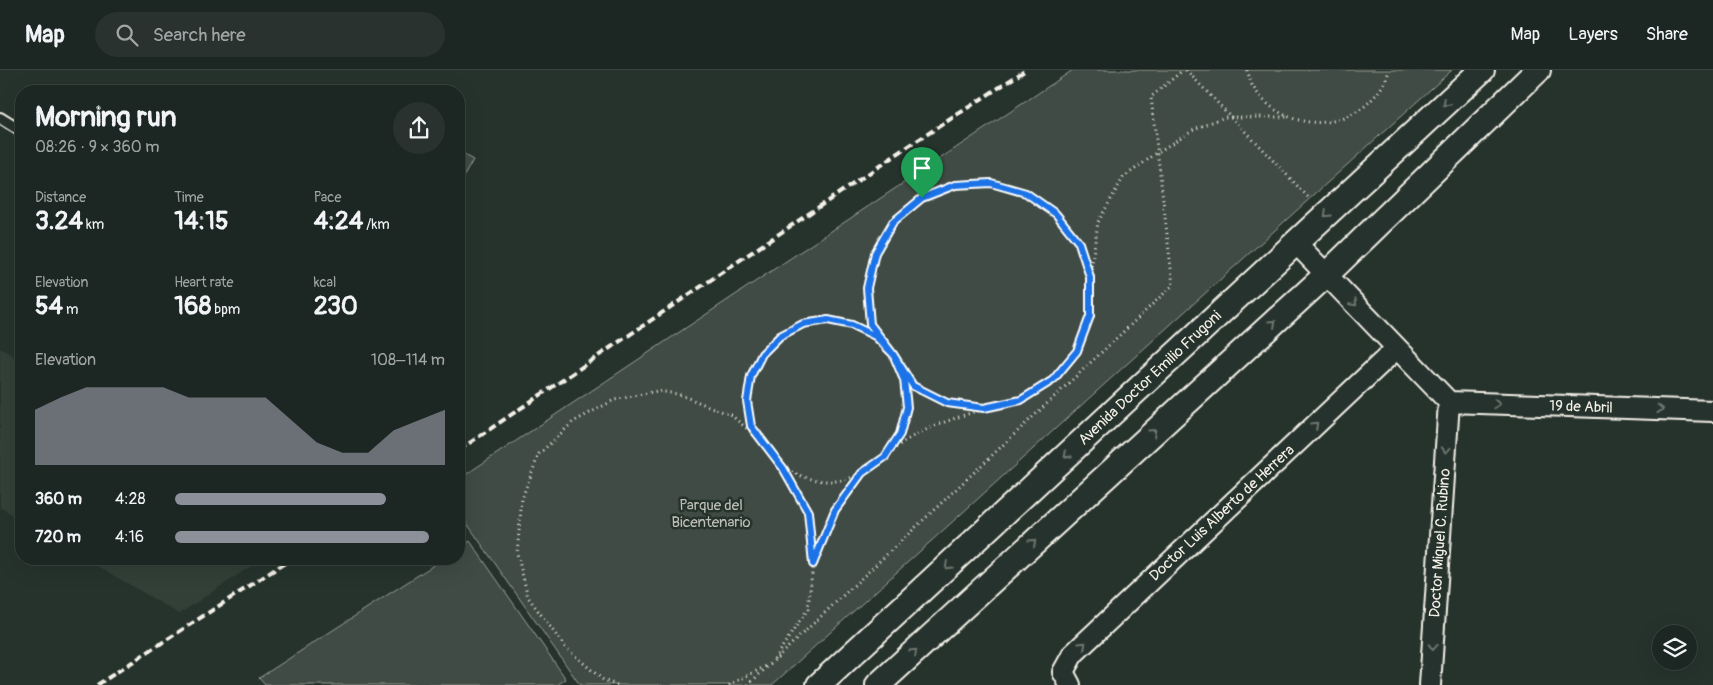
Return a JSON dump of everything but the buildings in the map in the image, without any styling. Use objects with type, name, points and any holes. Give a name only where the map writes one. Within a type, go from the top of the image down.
[{"type":"street","name":"Avenida Doctor Emilio Frugoni","points":[[819,685],[1482,70]]},
{"type":"street","points":[[878,685],[1327,274],[1538,70]]},
{"type":"street","points":[[1296,243],[1449,402]]},
{"type":"street","name":"Doctor Luis Alberto de Herrera","points":[[1070,685],[1063,672],[1073,654],[1397,348]]},
{"type":"street","name":"19 de Abril","points":[[1449,402],[1713,411]]},
{"type":"street","name":"Doctor Miguel C. Rubino","points":[[1430,685],[1449,402]]},
{"type":"lane","points":[[0,118],[15,127]]},
{"type":"path","points":[[748,685],[1173,285],[1151,97],[1185,70],[1326,215]]},
{"type":"path","points":[[1247,70],[1252,85],[1267,104],[1287,117]]},
{"type":"path","points":[[783,468],[808,479],[836,481],[862,473],[908,439],[939,423],[984,408],[1021,400],[1045,386],[1053,380],[1077,351],[1090,316],[1090,277],[1098,222],[1122,178],[1158,152],[1194,130],[1225,117],[1287,117],[1311,123],[1335,122],[1357,113],[1376,96],[1389,70]]},
{"type":"path","points":[[984,408],[947,403],[913,386],[893,354],[870,324],[867,288],[875,253],[893,222],[922,198],[955,185],[991,183],[1026,193],[1056,214],[1079,243],[1090,277]]},
{"type":"path","points":[[729,685],[770,664],[808,609],[813,564],[808,512],[783,468],[751,426],[747,401],[751,376],[762,354],[780,336],[803,324],[828,320],[852,325],[875,336],[893,354],[904,380],[907,407],[900,434],[885,457]]},
{"type":"path","points":[[617,685],[603,680],[565,647],[528,597],[517,553],[522,498],[539,454],[573,422],[614,400],[657,391],[678,394],[731,415],[767,447]]},
{"type":"path","points":[[813,564],[835,510],[862,473]]},
{"type":"shaded area","points":[[0,348],[15,357],[15,516],[0,507]]},
{"type":"shaded area","points":[[96,565],[253,565],[179,614]]},
{"type":"green space","name":"Parque del Bicentenario","points":[[1073,70],[1452,70],[772,685],[580,685],[465,521],[465,475]]},
{"type":"green space","points":[[465,155],[473,160],[465,174]]},
{"type":"green space","points":[[470,541],[566,679],[557,685],[265,685],[259,678],[434,565],[465,565],[465,545]]},
{"type":"railway","points":[[465,446],[912,144],[1026,70]]},
{"type":"railway","points":[[97,685],[282,565]]},
{"type":"route","points":[[922,198],[893,222],[875,253],[867,288],[870,324],[893,354],[904,380],[907,407],[900,434],[885,457],[862,473],[835,510],[813,564],[808,512],[783,468],[751,426],[747,401],[751,376],[762,354],[780,336],[803,324],[828,320],[852,325],[875,336],[893,354],[913,386],[947,403],[984,408],[1021,400],[1053,380],[1077,351],[1090,316],[1090,277],[1079,243],[1056,214],[1026,193],[991,183],[955,185],[922,198]]}]
